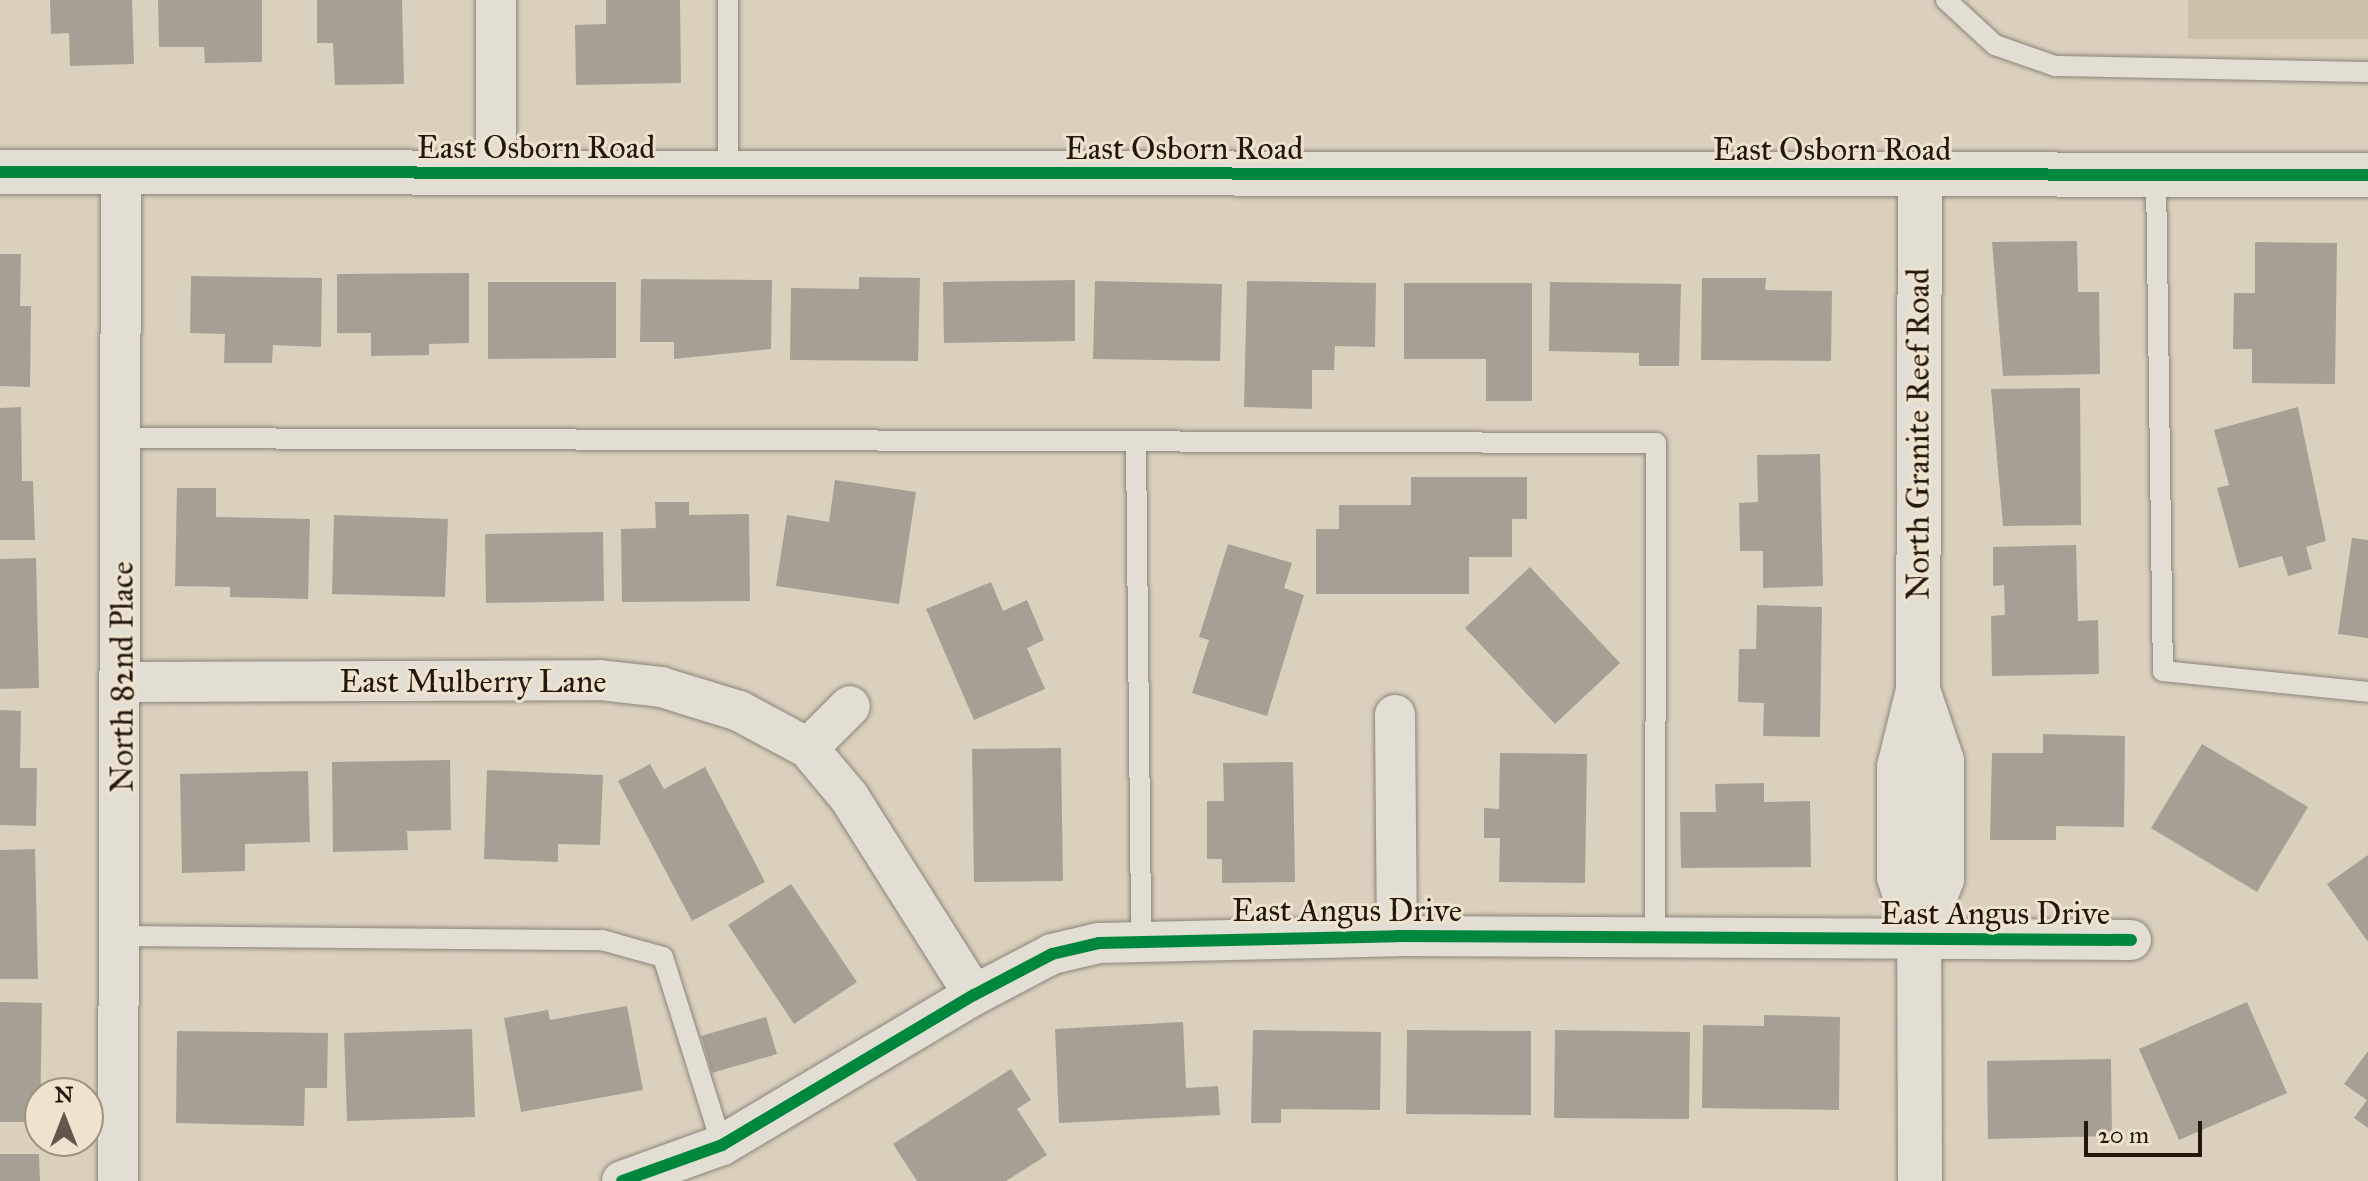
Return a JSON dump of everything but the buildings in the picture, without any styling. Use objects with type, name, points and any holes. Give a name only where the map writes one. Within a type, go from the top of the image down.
[{"type":"street","points":[[496,0],[496,174]]},
{"type":"street","name":"East Osborn Road","points":[[0,172],[1920,177],[2368,175]]},
{"type":"street","name":"North 82nd Place","points":[[118,1181],[125,682],[121,173]]},
{"type":"street","name":"North Granite Reef Road","points":[[1920,177],[1918,690],[1899,767],[1899,877],[1919,940],[1920,1181]]},
{"type":"street","name":"East Mulberry Lane","points":[[125,682],[600,680],[661,687],[739,711],[808,748],[896,866],[974,995]]},
{"type":"street","points":[[808,748],[850,706]]},
{"type":"street","points":[[1395,715],[1397,936]]},
{"type":"street","name":"East Angus Drive","points":[[622,1181],[722,1145],[974,995],[1052,954],[1141,937],[2131,940]]},
{"type":"lane","points":[[728,0],[728,175]]},
{"type":"lane","points":[[1946,0],[1995,45],[2055,66],[2368,72]]},
{"type":"lane","points":[[2156,176],[2163,671],[2368,692]]},
{"type":"lane","points":[[122,438],[1656,443],[1655,938]]},
{"type":"lane","points":[[1136,442],[1141,937]]},
{"type":"lane","points":[[122,936],[602,940],[663,957],[722,1145]]},
{"type":"shaded area","points":[[2188,0],[2368,0],[2368,39],[2188,39]]},
{"type":"cycle path","points":[[0,172],[2368,175]]},
{"type":"cycle path","points":[[622,1181],[722,1145],[974,995],[1052,954],[1099,943],[1397,936],[2131,940]]}]
